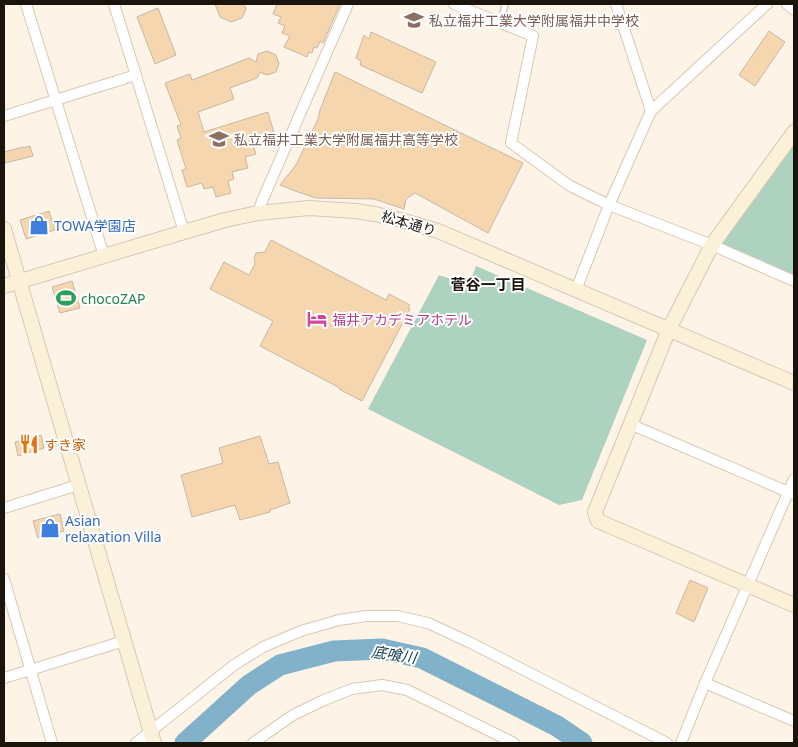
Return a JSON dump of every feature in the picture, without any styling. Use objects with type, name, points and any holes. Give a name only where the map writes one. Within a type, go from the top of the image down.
[{"type":"street","points":[[26,4],[104,256]]},
{"type":"street","points":[[114,4],[184,232]]},
{"type":"street","points":[[258,213],[348,4]]},
{"type":"street","points":[[454,4],[533,36],[511,144],[570,186],[609,205],[712,246],[794,282]]},
{"type":"street","points":[[616,4],[651,111]]},
{"type":"street","points":[[576,290],[609,205],[651,111],[767,4]]},
{"type":"street","points":[[787,4],[794,10]]},
{"type":"street","points":[[4,116],[136,75]]},
{"type":"street","points":[[794,132],[712,246],[669,329],[595,512],[598,520],[794,606]]},
{"type":"street","name":"松本通り","points":[[4,286],[225,220],[258,213],[309,208],[356,211],[438,231],[794,383]]},
{"type":"street","points":[[4,229],[152,739]]},
{"type":"street","points":[[630,424],[791,493]]},
{"type":"street","points":[[681,743],[705,683],[791,493],[794,479]]},
{"type":"street","points":[[4,508],[78,484]]},
{"type":"street","points":[[4,580],[6,594],[52,743]]},
{"type":"street","points":[[136,743],[152,739],[234,665],[264,647],[301,631],[339,620],[366,616],[397,616],[428,623],[667,743]]},
{"type":"street","points":[[4,678],[124,641]]},
{"type":"street","points":[[705,683],[794,721]]},
{"type":"street","points":[[253,743],[293,715],[324,700],[352,690],[382,685],[407,690],[514,743]]},
{"type":"lane","points":[[501,23],[505,4]]},
{"type":"green space","points":[[794,138],[794,281],[712,245]]},
{"type":"green space","points":[[476,266],[647,340],[582,500],[559,505],[368,409],[439,275],[469,285]]},
{"type":"building","points":[[215,4],[244,4],[246,9],[242,18],[231,22],[220,17]]},
{"type":"building","points":[[277,4],[340,4],[323,43],[320,41],[317,48],[314,47],[312,53],[309,52],[307,57],[284,47],[290,36],[282,33],[285,26],[278,23],[281,17],[273,14]]},
{"type":"building","points":[[158,8],[176,55],[155,64],[137,17]]},
{"type":"building","points":[[769,31],[785,42],[755,86],[739,75]]},
{"type":"building","points":[[371,32],[436,62],[422,93],[360,65],[361,61],[356,58],[364,35],[369,39]]},
{"type":"building","points":[[267,51],[276,55],[279,64],[276,72],[267,75],[260,72],[257,78],[230,88],[234,99],[198,112],[204,132],[268,112],[274,133],[251,139],[256,154],[245,157],[248,168],[232,172],[234,179],[228,181],[231,193],[216,197],[213,187],[204,189],[202,183],[187,187],[182,170],[186,169],[177,140],[181,138],[177,126],[181,125],[165,83],[190,74],[192,80],[249,58],[256,62],[258,54]]},
{"type":"building","points":[[335,72],[523,163],[488,233],[415,193],[406,199],[404,209],[374,199],[316,198],[280,185],[296,165],[318,119]]},
{"type":"building","points":[[30,146],[33,156],[5,163],[4,152]]},
{"type":"building","points":[[49,211],[55,230],[26,239],[20,220]]},
{"type":"building","points":[[271,240],[386,300],[389,294],[410,305],[408,308],[410,309],[362,401],[260,346],[273,321],[210,289],[224,262],[249,275],[255,264],[254,258],[256,253],[265,252]]},
{"type":"building","points":[[72,281],[80,308],[60,313],[52,287]]},
{"type":"building","points":[[41,435],[44,448],[18,456],[15,442]]},
{"type":"building","points":[[260,436],[269,464],[278,462],[290,503],[270,510],[270,512],[240,520],[235,505],[192,517],[181,475],[223,463],[219,448]]},
{"type":"building","points":[[60,514],[64,531],[38,538],[33,521]]},
{"type":"building","points":[[690,580],[708,588],[694,622],[676,613]]},
{"type":"waterway","name":"底喰川","points":[[185,743],[249,685],[280,665],[334,651],[382,649],[422,658],[557,726],[582,743]]},
{"type":"place","name":"私立福井工業大学附属福井中学校","points":[[414,20]]},
{"type":"place","name":"私立福井工業大学附属福井高等学校","points":[[219,139]]},
{"type":"place","name":"TOWA学園店","points":[[39,225]]},
{"type":"place","name":"chocoZAP","points":[[66,298]]},
{"type":"place","name":"福井アカデミアホテル","points":[[317,319]]},
{"type":"place","name":"すき家","points":[[29,444]]},
{"type":"place","name":"Asian relaxation Villa","points":[[50,528]]},
{"type":"district","name":"菅谷一丁目","points":[[488,284]]}]
